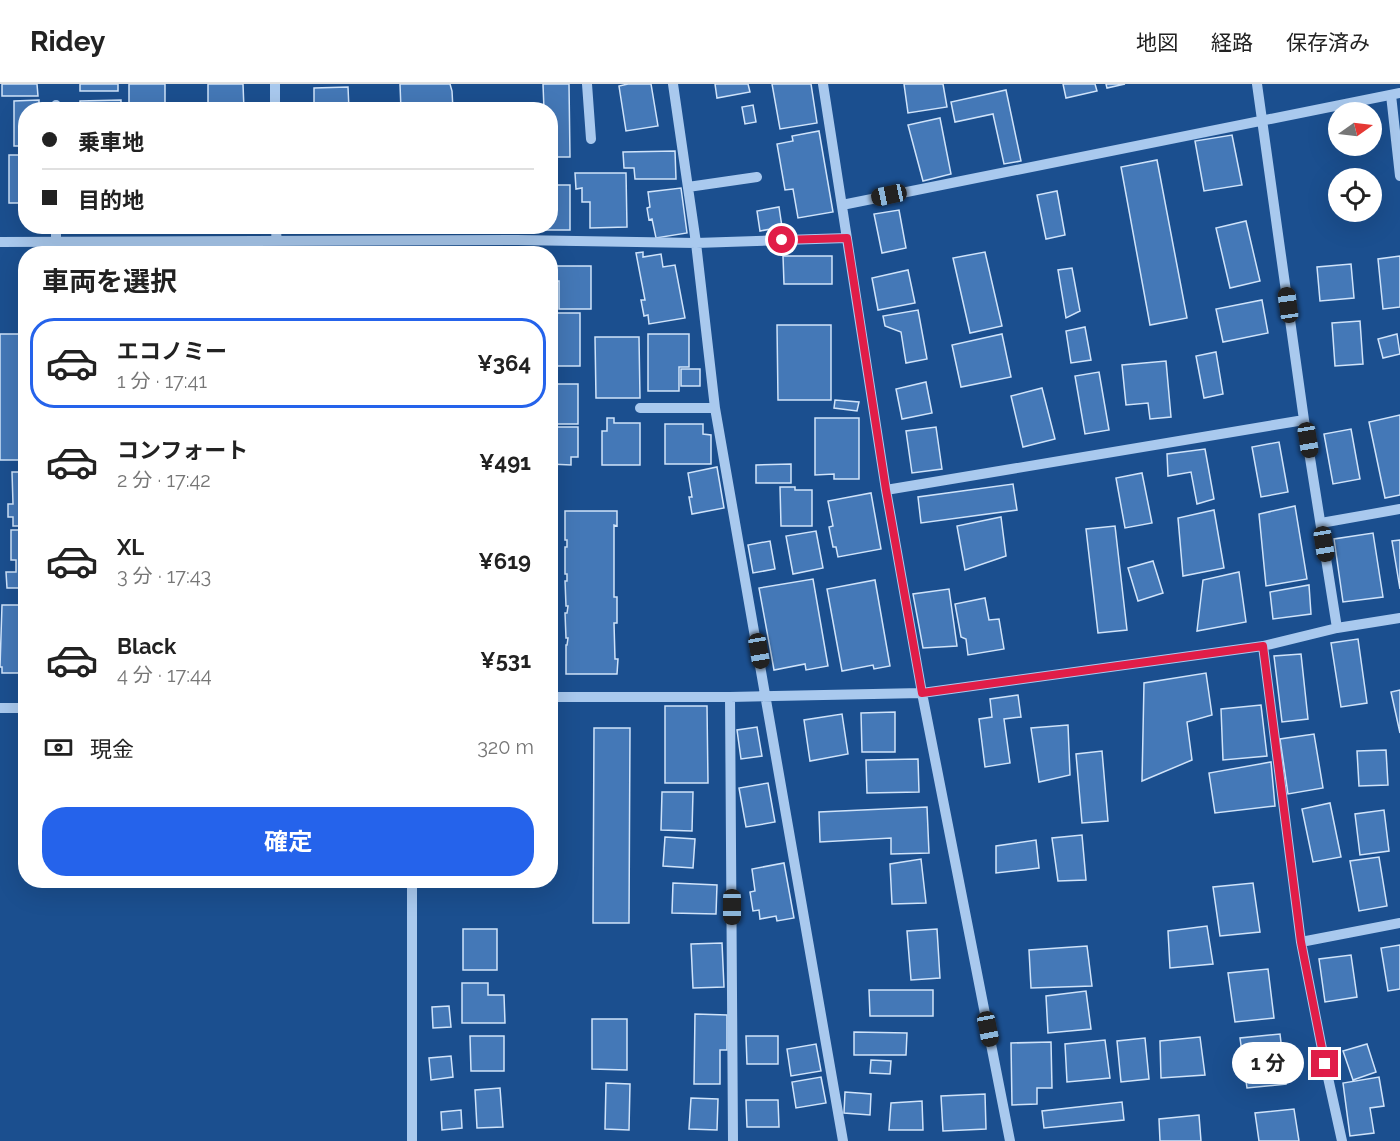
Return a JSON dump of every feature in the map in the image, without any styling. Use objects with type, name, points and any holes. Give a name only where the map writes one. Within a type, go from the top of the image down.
[{"type":"street","points":[[275,84],[275,102]]},
{"type":"street","points":[[587,84],[591,139]]},
{"type":"street","points":[[673,84],[696,243],[716,408],[843,1141]]},
{"type":"street","points":[[823,84],[886,490],[922,693],[1010,1141]]},
{"type":"street","points":[[1257,84],[1304,420],[1337,628]]},
{"type":"street","points":[[842,205],[1395,94],[1400,176]]},
{"type":"street","points":[[688,187],[757,177]]},
{"type":"street","points":[[56,234],[56,242]]},
{"type":"street","points":[[277,234],[277,246]]},
{"type":"street","points":[[0,242],[517,240],[696,243],[847,238]]},
{"type":"street","points":[[517,240],[517,246]]},
{"type":"street","points":[[640,408],[716,408]]},
{"type":"street","points":[[886,490],[1304,420]]},
{"type":"street","points":[[1321,523],[1400,509]]},
{"type":"street","points":[[558,697],[730,697],[922,693],[1263,646],[1337,628],[1400,618]]},
{"type":"street","points":[[1263,646],[1301,942],[1342,1141]]},
{"type":"street","points":[[730,697],[733,1141]]},
{"type":"street","points":[[0,708],[18,708]]},
{"type":"street","points":[[411,888],[412,1141]]},
{"type":"street","points":[[1301,942],[1400,922]]},
{"type":"building","points":[[2,84],[37,84],[38,96],[2,96]]},
{"type":"building","points":[[80,84],[118,84],[118,91],[80,91]]},
{"type":"building","points":[[129,84],[165,84],[165,102],[129,102]]},
{"type":"building","points":[[208,84],[243,84],[244,102],[208,102]]},
{"type":"building","points":[[400,84],[450,84],[453,102],[401,102]]},
{"type":"building","points":[[543,84],[569,84],[570,157],[558,157],[558,102],[544,102]]},
{"type":"building","points":[[651,84],[658,126],[626,131],[619,86]]},
{"type":"building","points":[[715,84],[748,84],[750,92],[717,98]]},
{"type":"building","points":[[772,84],[811,84],[817,123],[780,129]]},
{"type":"building","points":[[904,84],[943,84],[947,107],[908,113]]},
{"type":"building","points":[[1063,84],[1095,84],[1097,91],[1066,98]]},
{"type":"building","points":[[1106,84],[1125,84],[1107,88]]},
{"type":"building","points":[[348,87],[349,102],[314,102],[314,88]]},
{"type":"building","points":[[1006,90],[1021,161],[1004,164],[993,114],[955,122],[951,102]]},
{"type":"building","points":[[39,100],[39,102],[18,102],[18,146],[14,146],[14,101]]},
{"type":"building","points":[[121,100],[121,102],[80,102]]},
{"type":"building","points":[[753,105],[756,122],[745,124],[742,107]]},
{"type":"building","points":[[940,118],[951,174],[923,181],[908,125]]},
{"type":"building","points":[[819,131],[833,212],[798,218],[793,189],[785,190],[777,144],[793,141],[792,136]]},
{"type":"building","points":[[1232,135],[1242,185],[1204,191],[1195,141]]},
{"type":"building","points":[[675,151],[676,179],[635,179],[634,168],[624,168],[623,152]]},
{"type":"building","points":[[9,155],[18,155],[18,203],[9,203]]},
{"type":"building","points":[[1157,160],[1187,318],[1150,325],[1121,167]]},
{"type":"building","points":[[575,173],[626,173],[627,227],[590,228],[590,202],[582,202],[582,188],[576,189]]},
{"type":"building","points":[[558,185],[570,185],[570,230],[558,230]]},
{"type":"building","points":[[681,188],[687,233],[656,238],[652,219],[649,220],[648,192]]},
{"type":"building","points":[[1057,191],[1065,235],[1046,239],[1037,195]]},
{"type":"building","points":[[779,207],[782,227],[760,231],[757,211]]},
{"type":"building","points":[[899,210],[906,248],[882,253],[874,214]]},
{"type":"building","points":[[1246,221],[1260,281],[1230,288],[1216,228]]},
{"type":"building","points":[[643,252],[643,257],[661,254],[663,267],[675,265],[685,318],[649,324],[648,315],[644,316],[641,300],[645,300],[636,253]]},
{"type":"building","points":[[985,252],[1002,326],[970,333],[953,258]]},
{"type":"building","points":[[783,256],[832,256],[832,284],[784,284]]},
{"type":"building","points":[[1400,256],[1400,307],[1383,309],[1378,259]]},
{"type":"building","points":[[1351,264],[1354,298],[1320,301],[1317,267]]},
{"type":"building","points":[[558,266],[591,266],[591,309],[559,309]]},
{"type":"building","points":[[1072,268],[1080,311],[1066,318],[1058,270]]},
{"type":"building","points":[[908,270],[915,303],[878,310],[872,278]]},
{"type":"building","points":[[1262,300],[1268,333],[1223,342],[1216,309]]},
{"type":"building","points":[[918,310],[927,359],[906,363],[901,332],[885,326],[883,316]]},
{"type":"building","points":[[558,313],[580,313],[580,366],[558,366]]},
{"type":"building","points":[[1360,321],[1363,364],[1335,366],[1332,323]]},
{"type":"building","points":[[777,325],[831,325],[831,400],[778,400]]},
{"type":"building","points":[[1085,327],[1091,360],[1071,363],[1066,331]]},
{"type":"building","points":[[0,334],[18,334],[18,460],[0,460]]},
{"type":"building","points":[[648,334],[689,334],[689,367],[679,367],[679,391],[648,391]]},
{"type":"building","points":[[1002,334],[1011,377],[961,387],[952,345]]},
{"type":"building","points":[[1397,334],[1400,354],[1383,358],[1378,339]]},
{"type":"building","points":[[595,337],[639,337],[640,398],[596,398]]},
{"type":"building","points":[[1216,352],[1223,394],[1204,398],[1196,356]]},
{"type":"building","points":[[1166,361],[1171,417],[1150,419],[1148,403],[1126,405],[1122,365]]},
{"type":"building","points":[[681,369],[700,369],[700,386],[681,386]]},
{"type":"building","points":[[1099,372],[1109,430],[1085,434],[1075,376]]},
{"type":"building","points":[[926,382],[932,413],[902,419],[896,389]]},
{"type":"building","points":[[558,384],[578,384],[578,424],[558,424]]},
{"type":"building","points":[[1042,388],[1055,439],[1023,447],[1011,396]]},
{"type":"building","points":[[835,400],[859,402],[857,411],[834,408]]},
{"type":"building","points":[[1400,415],[1400,495],[1385,498],[1369,422]]},
{"type":"building","points":[[607,418],[614,418],[614,423],[640,423],[640,465],[602,465],[602,431],[607,431]]},
{"type":"building","points":[[815,418],[859,418],[859,479],[834,479],[834,474],[815,475]]},
{"type":"building","points":[[665,424],[703,424],[703,434],[711,435],[711,464],[665,464]]},
{"type":"building","points":[[558,427],[578,427],[578,457],[571,457],[571,465],[558,464]]},
{"type":"building","points":[[936,427],[942,469],[912,473],[906,431]]},
{"type":"building","points":[[1351,429],[1360,479],[1333,484],[1324,434]]},
{"type":"building","points":[[1279,442],[1288,492],[1261,497],[1252,447]]},
{"type":"building","points":[[1205,449],[1214,499],[1197,504],[1191,472],[1168,476],[1167,454]]},
{"type":"building","points":[[791,464],[791,483],[756,483],[756,465]]},
{"type":"building","points":[[717,467],[724,508],[692,514],[688,473]]},
{"type":"building","points":[[12,472],[18,472],[18,526],[13,526],[13,517],[8,517],[8,504],[13,504]]},
{"type":"building","points":[[1142,473],[1152,523],[1125,528],[1116,478]]},
{"type":"building","points":[[1013,484],[1017,510],[921,523],[918,497]]},
{"type":"building","points":[[780,487],[812,490],[812,526],[781,526]]},
{"type":"building","points":[[871,493],[881,549],[838,557],[836,547],[833,547],[829,527],[833,526],[828,501]]},
{"type":"building","points":[[1295,506],[1307,579],[1266,586],[1259,514]]},
{"type":"building","points":[[1214,510],[1224,568],[1183,576],[1178,518]]},
{"type":"building","points":[[565,511],[617,511],[617,526],[614,525],[614,597],[617,597],[617,623],[614,623],[615,659],[618,659],[617,674],[566,674],[568,638],[566,638],[565,613],[567,613],[568,606],[566,606],[565,581],[567,581],[565,547],[567,547],[567,540],[565,540]]},
{"type":"building","points":[[1001,517],[1006,556],[965,570],[957,526]]},
{"type":"building","points":[[1115,526],[1127,630],[1098,633],[1086,529]]},
{"type":"building","points":[[11,530],[18,530],[18,588],[7,588],[6,572],[16,572],[16,560],[11,560]]},
{"type":"building","points":[[816,531],[823,568],[793,574],[786,536]]},
{"type":"building","points":[[1373,533],[1383,597],[1343,602],[1334,539]]},
{"type":"building","points":[[1400,540],[1400,589],[1392,541]]},
{"type":"building","points":[[770,541],[775,569],[753,573],[748,545]]},
{"type":"building","points":[[1153,561],[1163,593],[1138,601],[1128,568]]},
{"type":"building","points":[[1239,572],[1246,622],[1197,631],[1203,580]]},
{"type":"building","points":[[813,579],[828,666],[806,670],[805,664],[774,670],[759,588]]},
{"type":"building","points":[[875,580],[890,666],[874,669],[873,665],[842,671],[827,589]]},
{"type":"building","points":[[1309,585],[1311,614],[1273,619],[1270,592]]},
{"type":"building","points":[[949,589],[957,646],[923,648],[913,594]]},
{"type":"building","points":[[985,598],[989,620],[999,619],[1004,649],[968,655],[966,639],[961,637],[955,604]]},
{"type":"building","points":[[2,605],[18,605],[18,673],[2,673],[2,667],[0,667]]},
{"type":"building","points":[[1358,639],[1367,703],[1341,707],[1331,643]]},
{"type":"building","points":[[1301,654],[1308,719],[1282,722],[1274,656]]},
{"type":"building","points":[[1206,673],[1212,715],[1187,722],[1192,760],[1142,781],[1144,683]]},
{"type":"building","points":[[1400,690],[1400,733],[1391,692]]},
{"type":"building","points":[[1018,695],[1021,717],[1004,719],[1010,763],[985,767],[979,719],[992,717],[990,699]]},
{"type":"building","points":[[1261,705],[1267,756],[1223,760],[1221,709]]},
{"type":"building","points":[[665,706],[707,706],[708,783],[665,783]]},
{"type":"building","points":[[895,712],[895,752],[862,752],[861,713]]},
{"type":"building","points":[[842,714],[848,754],[810,761],[804,720]]},
{"type":"building","points":[[1068,725],[1070,775],[1039,782],[1031,728]]},
{"type":"building","points":[[757,727],[762,756],[741,759],[737,730]]},
{"type":"building","points":[[594,728],[630,728],[629,923],[593,923]]},
{"type":"building","points":[[1314,734],[1323,788],[1288,794],[1280,739]]},
{"type":"building","points":[[1386,750],[1388,785],[1359,786],[1357,751]]},
{"type":"building","points":[[1102,751],[1108,821],[1082,823],[1076,754]]},
{"type":"building","points":[[918,759],[919,792],[867,793],[866,760]]},
{"type":"building","points":[[1271,762],[1275,806],[1215,813],[1209,773]]},
{"type":"building","points":[[768,783],[775,822],[746,827],[739,788]]},
{"type":"building","points":[[662,792],[693,792],[692,831],[661,830]]},
{"type":"building","points":[[1330,803],[1341,857],[1313,862],[1302,809]]},
{"type":"building","points":[[927,807],[929,853],[891,854],[891,838],[820,842],[819,812]]},
{"type":"building","points":[[1384,810],[1389,851],[1360,855],[1355,814]]},
{"type":"building","points":[[1082,835],[1086,880],[1058,881],[1052,838]]},
{"type":"building","points":[[665,837],[695,839],[693,868],[663,866]]},
{"type":"building","points":[[1036,840],[1039,868],[996,873],[996,846]]},
{"type":"building","points":[[1379,857],[1387,906],[1359,911],[1350,861]]},
{"type":"building","points":[[921,859],[926,903],[892,904],[890,864]]},
{"type":"building","points":[[784,863],[794,918],[777,921],[776,916],[760,919],[759,910],[753,911],[750,892],[755,891],[752,869]]},
{"type":"building","points":[[673,883],[717,885],[716,914],[672,913]]},
{"type":"building","points":[[1253,883],[1260,932],[1220,936],[1213,887]]},
{"type":"building","points":[[1207,926],[1213,964],[1170,968],[1168,931]]},
{"type":"building","points":[[463,929],[497,929],[497,970],[463,970]]},
{"type":"building","points":[[937,929],[940,978],[911,980],[907,931]]},
{"type":"building","points":[[722,943],[724,987],[693,988],[691,944]]},
{"type":"building","points":[[1400,945],[1400,989],[1388,991],[1381,948]]},
{"type":"building","points":[[1087,946],[1092,986],[1031,988],[1029,950]]},
{"type":"building","points":[[1351,955],[1357,997],[1325,1002],[1319,959]]},
{"type":"building","points":[[1268,969],[1274,1018],[1235,1022],[1228,973]]},
{"type":"building","points":[[462,983],[488,983],[488,995],[504,995],[505,1023],[462,1023]]},
{"type":"building","points":[[869,990],[933,990],[933,1016],[870,1016]]},
{"type":"building","points":[[1086,991],[1091,1029],[1048,1033],[1046,996]]},
{"type":"building","points":[[449,1006],[451,1027],[433,1028],[432,1007]]},
{"type":"building","points":[[695,1014],[727,1015],[727,1050],[720,1050],[720,1084],[694,1084]]},
{"type":"building","points":[[592,1019],[627,1019],[627,1070],[592,1069]]},
{"type":"building","points":[[854,1032],[907,1033],[906,1055],[854,1055]]},
{"type":"building","points":[[1280,1034],[1286,1084],[1247,1088],[1240,1038]]},
{"type":"building","points":[[470,1036],[504,1036],[504,1071],[471,1071]]},
{"type":"building","points":[[746,1036],[778,1036],[778,1064],[747,1064]]},
{"type":"building","points":[[1200,1037],[1205,1075],[1161,1078],[1160,1041]]},
{"type":"building","points":[[1145,1038],[1149,1079],[1121,1082],[1117,1041]]},
{"type":"building","points":[[1105,1040],[1110,1078],[1067,1082],[1065,1044]]},
{"type":"building","points":[[1051,1042],[1052,1088],[1037,1088],[1037,1104],[1012,1105],[1011,1043]]},
{"type":"building","points":[[816,1044],[821,1071],[791,1076],[787,1049]]},
{"type":"building","points":[[1367,1044],[1376,1072],[1353,1080],[1343,1051]]},
{"type":"building","points":[[451,1056],[453,1077],[431,1080],[429,1058]]},
{"type":"building","points":[[871,1060],[891,1061],[890,1074],[870,1073]]},
{"type":"building","points":[[821,1077],[826,1103],[796,1108],[792,1082]]},
{"type":"building","points":[[1379,1077],[1384,1106],[1370,1108],[1374,1133],[1350,1136],[1343,1083]]},
{"type":"building","points":[[606,1083],[630,1084],[629,1130],[605,1129]]},
{"type":"building","points":[[500,1088],[503,1127],[477,1128],[475,1090]]},
{"type":"building","points":[[845,1092],[871,1094],[870,1115],[844,1113]]},
{"type":"building","points":[[985,1094],[986,1129],[943,1131],[941,1096]]},
{"type":"building","points":[[691,1098],[718,1099],[717,1130],[689,1129]]},
{"type":"building","points":[[746,1100],[778,1100],[779,1127],[747,1127]]},
{"type":"building","points":[[922,1101],[923,1130],[889,1130],[891,1103]]},
{"type":"building","points":[[1122,1102],[1124,1120],[1044,1128],[1042,1111]]},
{"type":"building","points":[[1294,1109],[1299,1141],[1259,1141],[1255,1113]]},
{"type":"building","points":[[461,1110],[462,1128],[442,1130],[441,1112]]},
{"type":"building","points":[[1199,1115],[1201,1141],[1160,1141],[1159,1119]]},
{"type":"route","points":[[782,240],[847,238],[886,490],[922,693],[1263,646],[1301,942],[1325,1064]]}]
